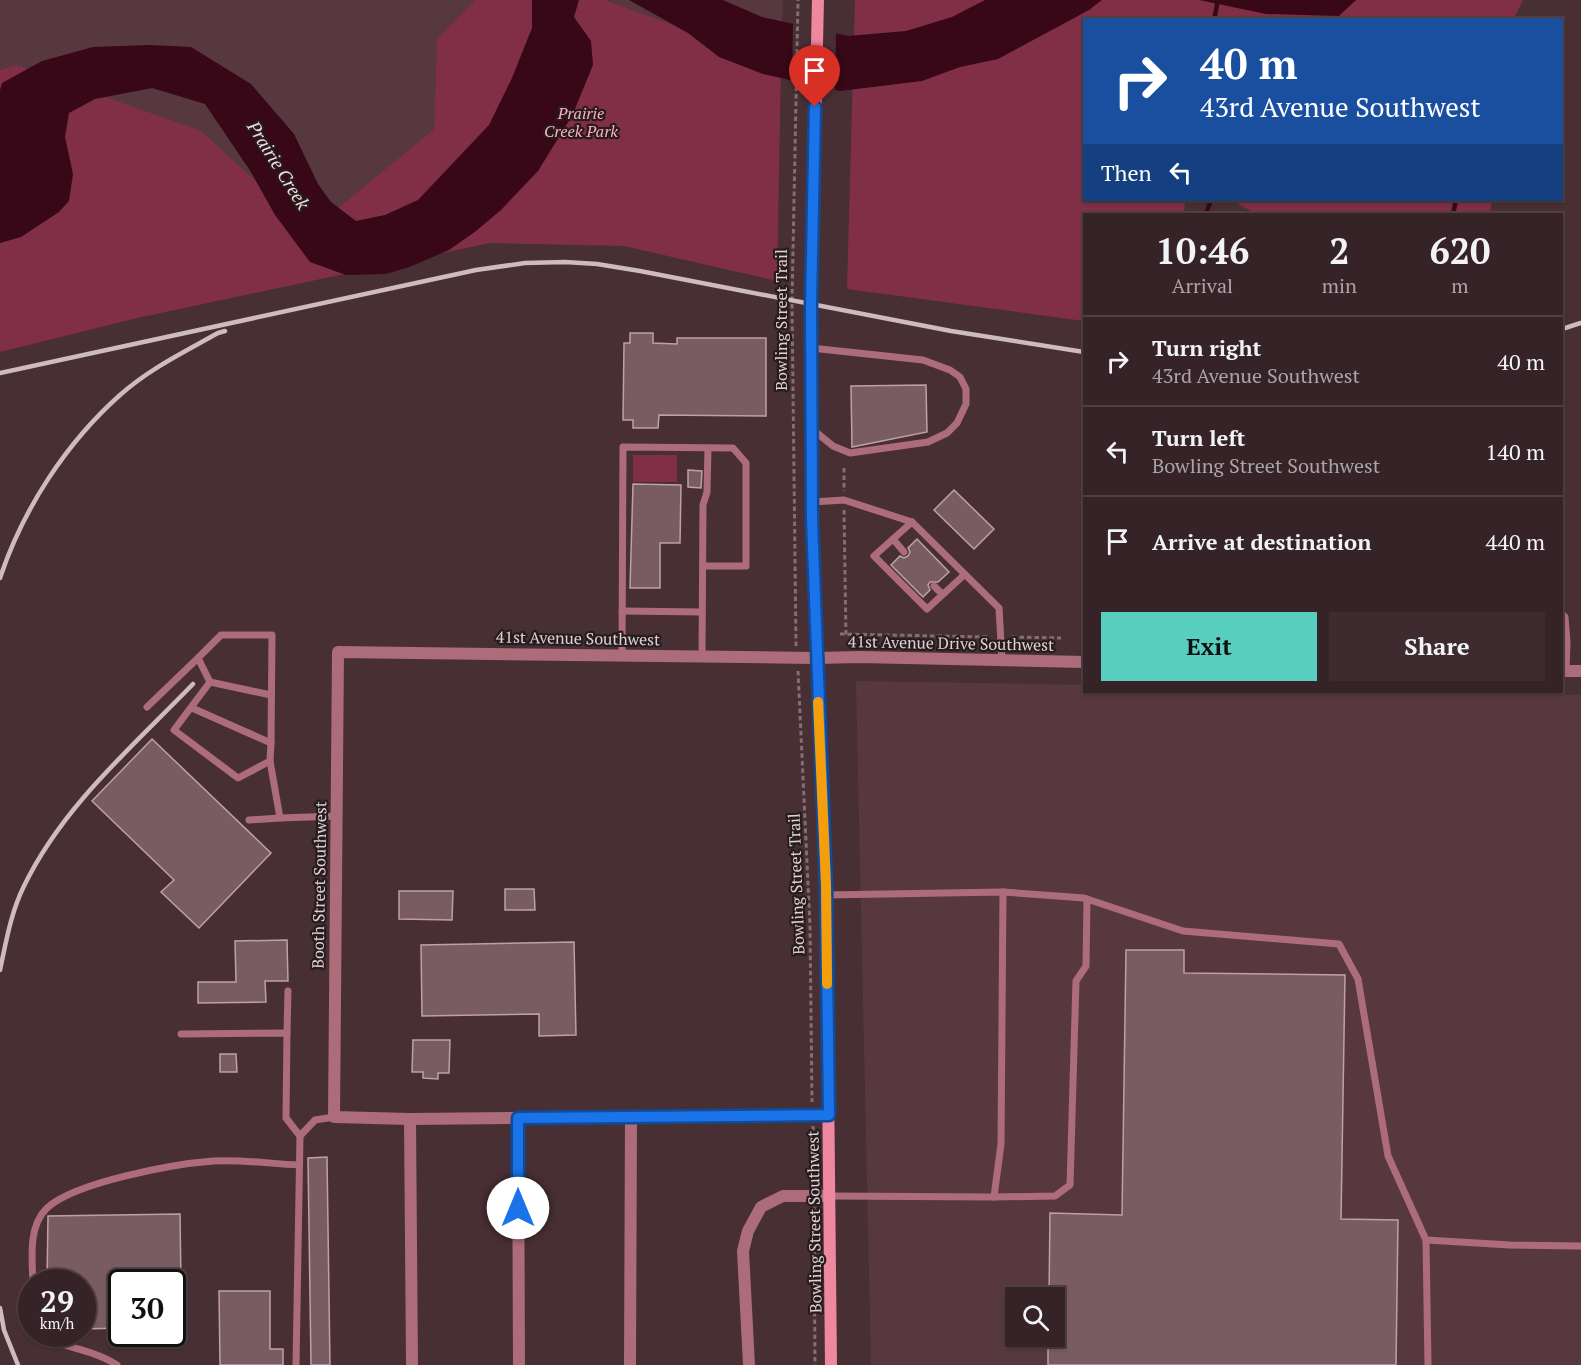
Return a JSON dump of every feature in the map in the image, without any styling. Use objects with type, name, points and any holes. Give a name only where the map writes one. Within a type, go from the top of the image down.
[{"type":"main road","name":"Bowling Street Southwest","points":[[818,0],[811,348],[812,502],[826,896],[831,1365]]},
{"type":"street","name":"41st Avenue Southwest","points":[[338,652],[816,658]]},
{"type":"street","name":"Booth Street Southwest","points":[[334,1117],[338,652]]},
{"type":"street","name":"41st Avenue Drive Southwest","points":[[816,658],[1083,662]]},
{"type":"street","points":[[1564,671],[1581,671]]},
{"type":"street","points":[[334,1117],[410,1119],[829,1115]]},
{"type":"street","points":[[630,1365],[631,1117]]},
{"type":"street","points":[[518,1118],[519,1365]]},
{"type":"street","points":[[410,1119],[412,1365]]},
{"type":"street","points":[[749,1365],[743,1251],[748,1231],[761,1207],[783,1196],[830,1196]]},
{"type":"lane","points":[[811,348],[923,360],[950,370],[960,378],[966,389],[966,404],[957,423],[947,433],[928,442],[850,453],[833,446],[812,429]]},
{"type":"lane","points":[[622,655],[624,447],[732,448],[746,463],[746,566],[702,566]]},
{"type":"lane","points":[[702,657],[703,505],[707,492],[708,448]]},
{"type":"lane","points":[[812,502],[844,500],[912,522],[999,608],[1002,660]]},
{"type":"lane","points":[[912,522],[874,556],[927,609],[964,575]]},
{"type":"lane","points":[[893,539],[904,552]]},
{"type":"lane","points":[[934,586],[942,594]]},
{"type":"lane","points":[[622,611],[702,612]]},
{"type":"lane","points":[[1563,615],[1567,642],[1564,671]]},
{"type":"lane","points":[[147,707],[221,635],[272,635],[270,760],[280,818]]},
{"type":"lane","points":[[198,658],[210,682]]},
{"type":"lane","points":[[210,682],[272,695]]},
{"type":"lane","points":[[210,682],[174,730],[238,778],[270,760]]},
{"type":"lane","points":[[192,708],[271,743]]},
{"type":"lane","points":[[249,820],[337,816]]},
{"type":"lane","points":[[994,1197],[1001,1144],[1003,892]]},
{"type":"lane","points":[[826,896],[1003,892],[1087,899],[1183,931],[1339,945],[1358,979],[1389,1156],[1426,1240],[1428,1365]]},
{"type":"lane","points":[[830,1196],[1054,1196],[1070,1185],[1076,981],[1086,966],[1087,899]]},
{"type":"lane","points":[[288,991],[286,1118],[300,1136],[296,1365]]},
{"type":"lane","points":[[181,1034],[287,1033]]},
{"type":"lane","points":[[300,1136],[315,1120],[334,1117]]},
{"type":"lane","points":[[33,1269],[32,1247],[38,1224],[47,1209],[80,1189],[141,1172],[213,1161],[299,1165]]},
{"type":"lane","points":[[1426,1240],[1581,1246]]},
{"type":"lane","points":[[71,1347],[102,1355],[117,1365]]},
{"type":"path","name":"Bowling Street Trail","points":[[796,641],[792,302],[798,0]]},
{"type":"path","points":[[844,468],[846,635]]},
{"type":"path","points":[[840,634],[1061,639]]},
{"type":"path","name":"Bowling Street Trail","points":[[798,678],[810,926],[812,1090]]},
{"type":"path","points":[[813,1140],[815,1365]]},
{"type":"shaded area","points":[[0,0],[475,0],[437,39],[434,129],[310,231],[17,65],[0,70]]},
{"type":"shaded area","points":[[605,0],[783,0],[781,64]]},
{"type":"shaded area","points":[[856,681],[1083,685],[1083,693],[1581,695],[1581,1365],[871,1365]]},
{"type":"green space","name":"Prairie Creek Park","points":[[475,0],[605,0],[781,64],[777,281],[624,246],[490,243],[137,318],[0,352],[0,70],[16,65],[201,131],[310,231],[434,129],[437,39]]},
{"type":"green space","points":[[855,0],[1523,0],[1514,18],[1083,18],[1083,201],[1185,201],[1184,213],[1083,213],[1083,321],[847,289]]},
{"type":"green space","points":[[1234,201],[1492,201],[1490,213],[1254,213]]},
{"type":"green space","points":[[633,455],[677,455],[677,482],[633,482]]},
{"type":"water","name":"Prairie Creek","points":[[532,0],[579,0],[574,17],[591,41],[593,65],[572,116],[538,171],[501,210],[449,250],[386,274],[346,275],[310,262],[275,215],[251,172],[205,104],[152,88],[95,99],[69,113],[65,137],[73,174],[69,201],[59,212],[21,237],[0,243],[0,90],[2,83],[42,61],[93,47],[150,45],[191,47],[251,84],[294,134],[318,184],[331,202],[356,221],[385,215],[418,200],[489,125],[512,78],[532,28]]},
{"type":"water","points":[[629,0],[723,0],[762,17],[848,36],[906,31],[952,17],[985,0],[1102,0],[1089,10],[998,59],[960,67],[922,81],[840,91],[763,74],[719,57],[688,33]]},
{"type":"water","points":[[1199,0],[1356,0],[1339,16],[1266,14]]},
{"type":"pier","points":[[793,21],[836,31],[835,93],[792,83]]},
{"type":"building","points":[[630,333],[653,333],[653,343],[677,344],[677,338],[766,338],[766,416],[659,415],[658,428],[633,428],[633,420],[623,420],[624,343],[630,343]]},
{"type":"building","points":[[926,385],[927,432],[852,447],[851,386]]},
{"type":"building","points":[[688,470],[702,471],[701,488],[688,487]]},
{"type":"building","points":[[633,484],[681,485],[680,543],[660,543],[660,588],[630,588]]},
{"type":"building","points":[[954,490],[994,529],[974,549],[934,510]]},
{"type":"building","points":[[917,539],[949,572],[938,582],[930,582],[928,585],[930,590],[923,597],[891,565],[900,556],[904,558],[908,556],[910,552],[908,548]]},
{"type":"building","points":[[152,739],[271,853],[199,928],[161,892],[174,880],[92,801]]},
{"type":"building","points":[[505,889],[534,889],[535,910],[505,910]]},
{"type":"building","points":[[399,891],[453,891],[452,920],[399,919]]},
{"type":"building","points":[[287,940],[288,981],[265,981],[266,1002],[198,1003],[198,982],[236,982],[235,941]]},
{"type":"building","points":[[574,942],[576,1035],[539,1036],[539,1014],[422,1016],[421,945]]},
{"type":"building","points":[[1126,950],[1184,950],[1184,973],[1345,975],[1341,1219],[1398,1220],[1396,1365],[1048,1365],[1048,1347],[1065,1347],[1065,1287],[1049,1287],[1050,1213],[1122,1215]]},
{"type":"building","points":[[413,1040],[450,1040],[449,1073],[438,1073],[438,1079],[423,1078],[423,1072],[412,1072]]},
{"type":"building","points":[[220,1054],[236,1054],[237,1072],[220,1072]]},
{"type":"building","points":[[327,1157],[330,1365],[311,1365],[308,1158]]},
{"type":"building","points":[[180,1214],[181,1269],[108,1269],[108,1328],[96,1329],[96,1269],[47,1269],[48,1216]]},
{"type":"building","points":[[219,1291],[270,1291],[270,1349],[283,1349],[283,1365],[220,1365]]},
{"type":"waterway","points":[[1214,18],[1218,0]]},
{"type":"waterway","points":[[1206,213],[1211,201]]},
{"type":"waterway","points":[[1453,213],[1456,201]]},
{"type":"railway","points":[[0,373],[476,270],[525,263],[565,262],[597,264],[640,271],[951,331],[1083,352]]},
{"type":"railway","points":[[1563,329],[1581,323]]},
{"type":"railway","points":[[0,578],[21,527],[48,479],[64,456],[100,414],[120,395],[155,369],[225,331]]},
{"type":"railway","points":[[0,970],[9,927],[19,896],[58,830],[100,779],[193,684]]},
{"type":"railway","points":[[0,1308],[4,1330],[18,1365]]},
{"type":"slow traffic","points":[[818,702],[826,885],[827,984]]},
{"type":"route","points":[[518,1208],[518,1118],[829,1115],[826,885],[812,520],[811,305],[815,107]]}]
